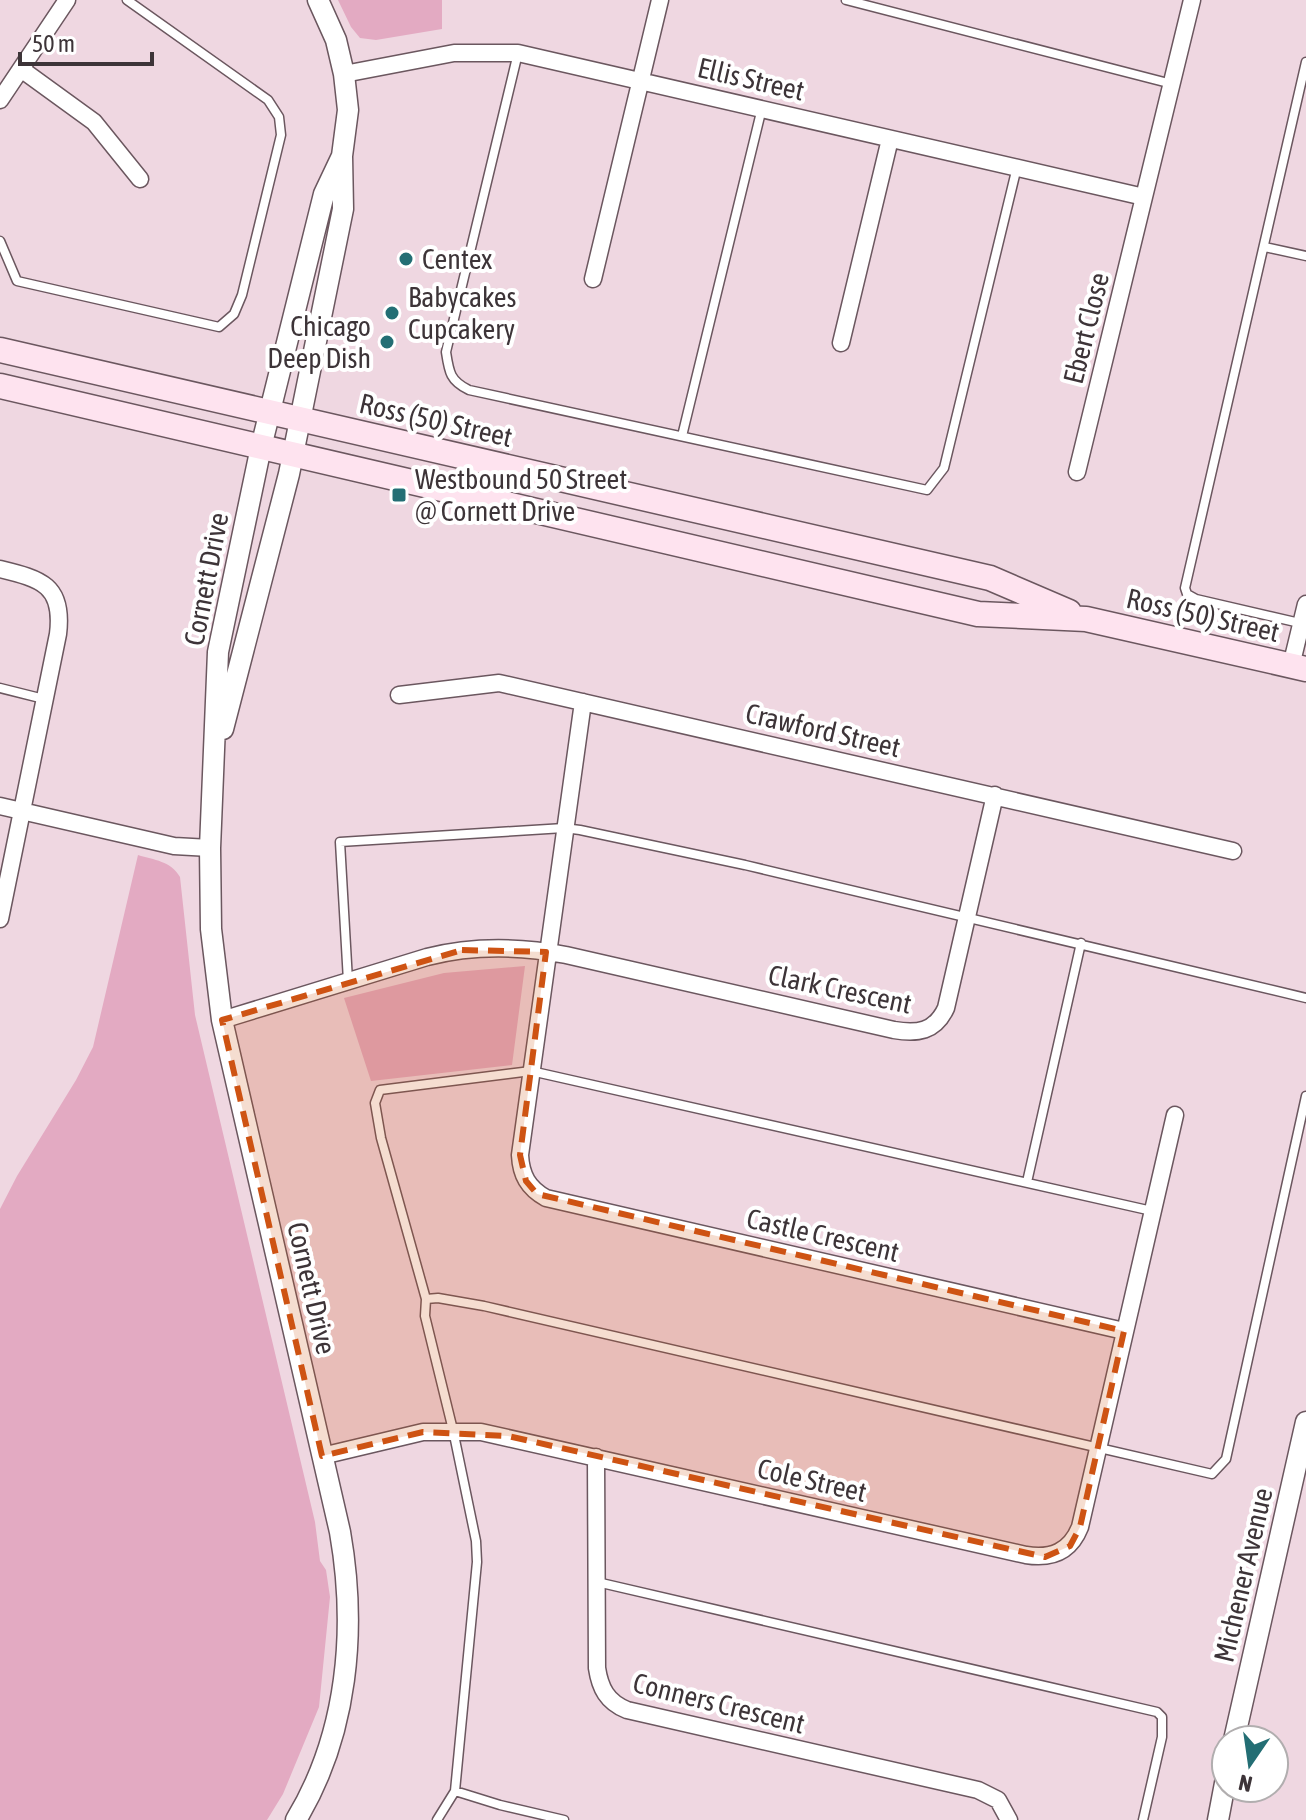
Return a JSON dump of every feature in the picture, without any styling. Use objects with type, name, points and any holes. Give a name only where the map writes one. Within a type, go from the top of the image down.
[{"type":"main road","name":"Ross (50) Street","points":[[0,350],[990,578],[1086,619],[1298,668]]},
{"type":"main road","name":"Ross (50) Street","points":[[0,386],[978,614],[1086,619]]},
{"type":"street","points":[[0,100],[67,0]]},
{"type":"street","points":[[318,0],[336,40],[344,74],[348,125],[342,156]]},
{"type":"street","points":[[593,279],[660,0]]},
{"type":"street","name":"Ebert Close","points":[[1077,472],[1192,0]]},
{"type":"street","name":"Ellis Street","points":[[344,74],[434,55],[475,51],[518,53],[1144,197]]},
{"type":"street","points":[[21,69],[94,122],[140,179]]},
{"type":"street","points":[[841,343],[890,139]]},
{"type":"street","name":"Cornett Drive","points":[[296,1820],[317,1779],[341,1702],[350,1632],[345,1561],[222,1020],[211,929],[210,848],[218,652],[261,447],[324,194],[342,156]]},
{"type":"street","name":"Cornett Drive","points":[[215,760],[293,454],[343,209],[342,156]]},
{"type":"street","points":[[0,569],[41,581],[54,593],[59,622],[0,919]]},
{"type":"street","points":[[1298,668],[1306,604]]},
{"type":"street","name":"Crawford Street","points":[[399,695],[499,683],[1233,851]]},
{"type":"street","points":[[546,952],[583,702]]},
{"type":"street","name":"Clark Crescent","points":[[222,1020],[427,957],[462,950],[513,947],[894,1030],[926,1031],[941,1019],[946,1008],[995,795]]},
{"type":"street","points":[[0,806],[174,846],[210,848]]},
{"type":"street","name":"Castle Crescent","points":[[546,952],[520,1163],[530,1187],[546,1198],[1124,1331]]},
{"type":"street","points":[[1124,1331],[1175,1115]]},
{"type":"street","name":"Cole Street","points":[[322,1456],[423,1432],[453,1430],[508,1436],[1045,1557],[1064,1550],[1077,1535],[1124,1331]]},
{"type":"street","name":"Michener Avenue","points":[[1238,1724],[1306,1422]]},
{"type":"street","name":"Conners Crescent","points":[[596,1457],[599,1680],[609,1699],[618,1706],[978,1790],[998,1800],[1007,1815]]},
{"type":"lane","points":[[0,241],[17,281],[219,327],[234,314],[242,295],[281,135],[279,117],[268,100],[127,0]]},
{"type":"lane","points":[[846,0],[1172,84]]},
{"type":"lane","points":[[518,53],[446,352],[449,370],[456,383],[469,390],[927,490],[944,468],[1017,167]]},
{"type":"lane","points":[[1304,624],[1196,599],[1187,594],[1185,588],[1306,62]]},
{"type":"lane","points":[[682,436],[762,108]]},
{"type":"lane","points":[[1265,247],[1306,256]]},
{"type":"lane","points":[[0,688],[44,699]]},
{"type":"lane","points":[[348,981],[340,842],[564,828],[745,865],[1306,998]]},
{"type":"lane","points":[[1027,1182],[1081,943]]},
{"type":"lane","points":[[437,1820],[455,1791],[477,1562],[476,1541],[425,1316],[426,1299],[381,1138],[375,1103],[380,1090],[531,1071],[1152,1211]]},
{"type":"lane","points":[[426,1299],[438,1298],[484,1306],[1212,1474],[1226,1459],[1306,1096]]},
{"type":"lane","points":[[597,1582],[1157,1712],[1162,1717],[1162,1737],[1143,1820]]},
{"type":"lane","points":[[455,1791],[564,1820]]},
{"type":"highlighted area","points":[[462,950],[546,952],[520,1155],[526,1181],[537,1194],[1124,1331],[1080,1527],[1070,1546],[1045,1557],[508,1436],[423,1432],[322,1456],[222,1020]]},
{"type":"shaded area","points":[[338,0],[442,0],[442,29],[376,40],[360,38]]},
{"type":"shaded area","points":[[138,855],[167,864],[180,877],[195,1015],[315,1522],[320,1561],[326,1570],[330,1597],[319,1707],[283,1794],[267,1820],[0,1820],[0,1209],[93,1047]]},
{"type":"shaded area","points":[[525,966],[512,1065],[371,1081],[344,998],[444,973]]},
{"type":"place","name":"Centex","points":[[406,259]]},
{"type":"place","name":"Babycakes Cupcakery","points":[[392,313]]},
{"type":"place","name":"Chicago Deep Dish","points":[[387,342]]},
{"type":"place","name":"Westbound 50 Street @ Cornett Drive","points":[[399,495]]}]
